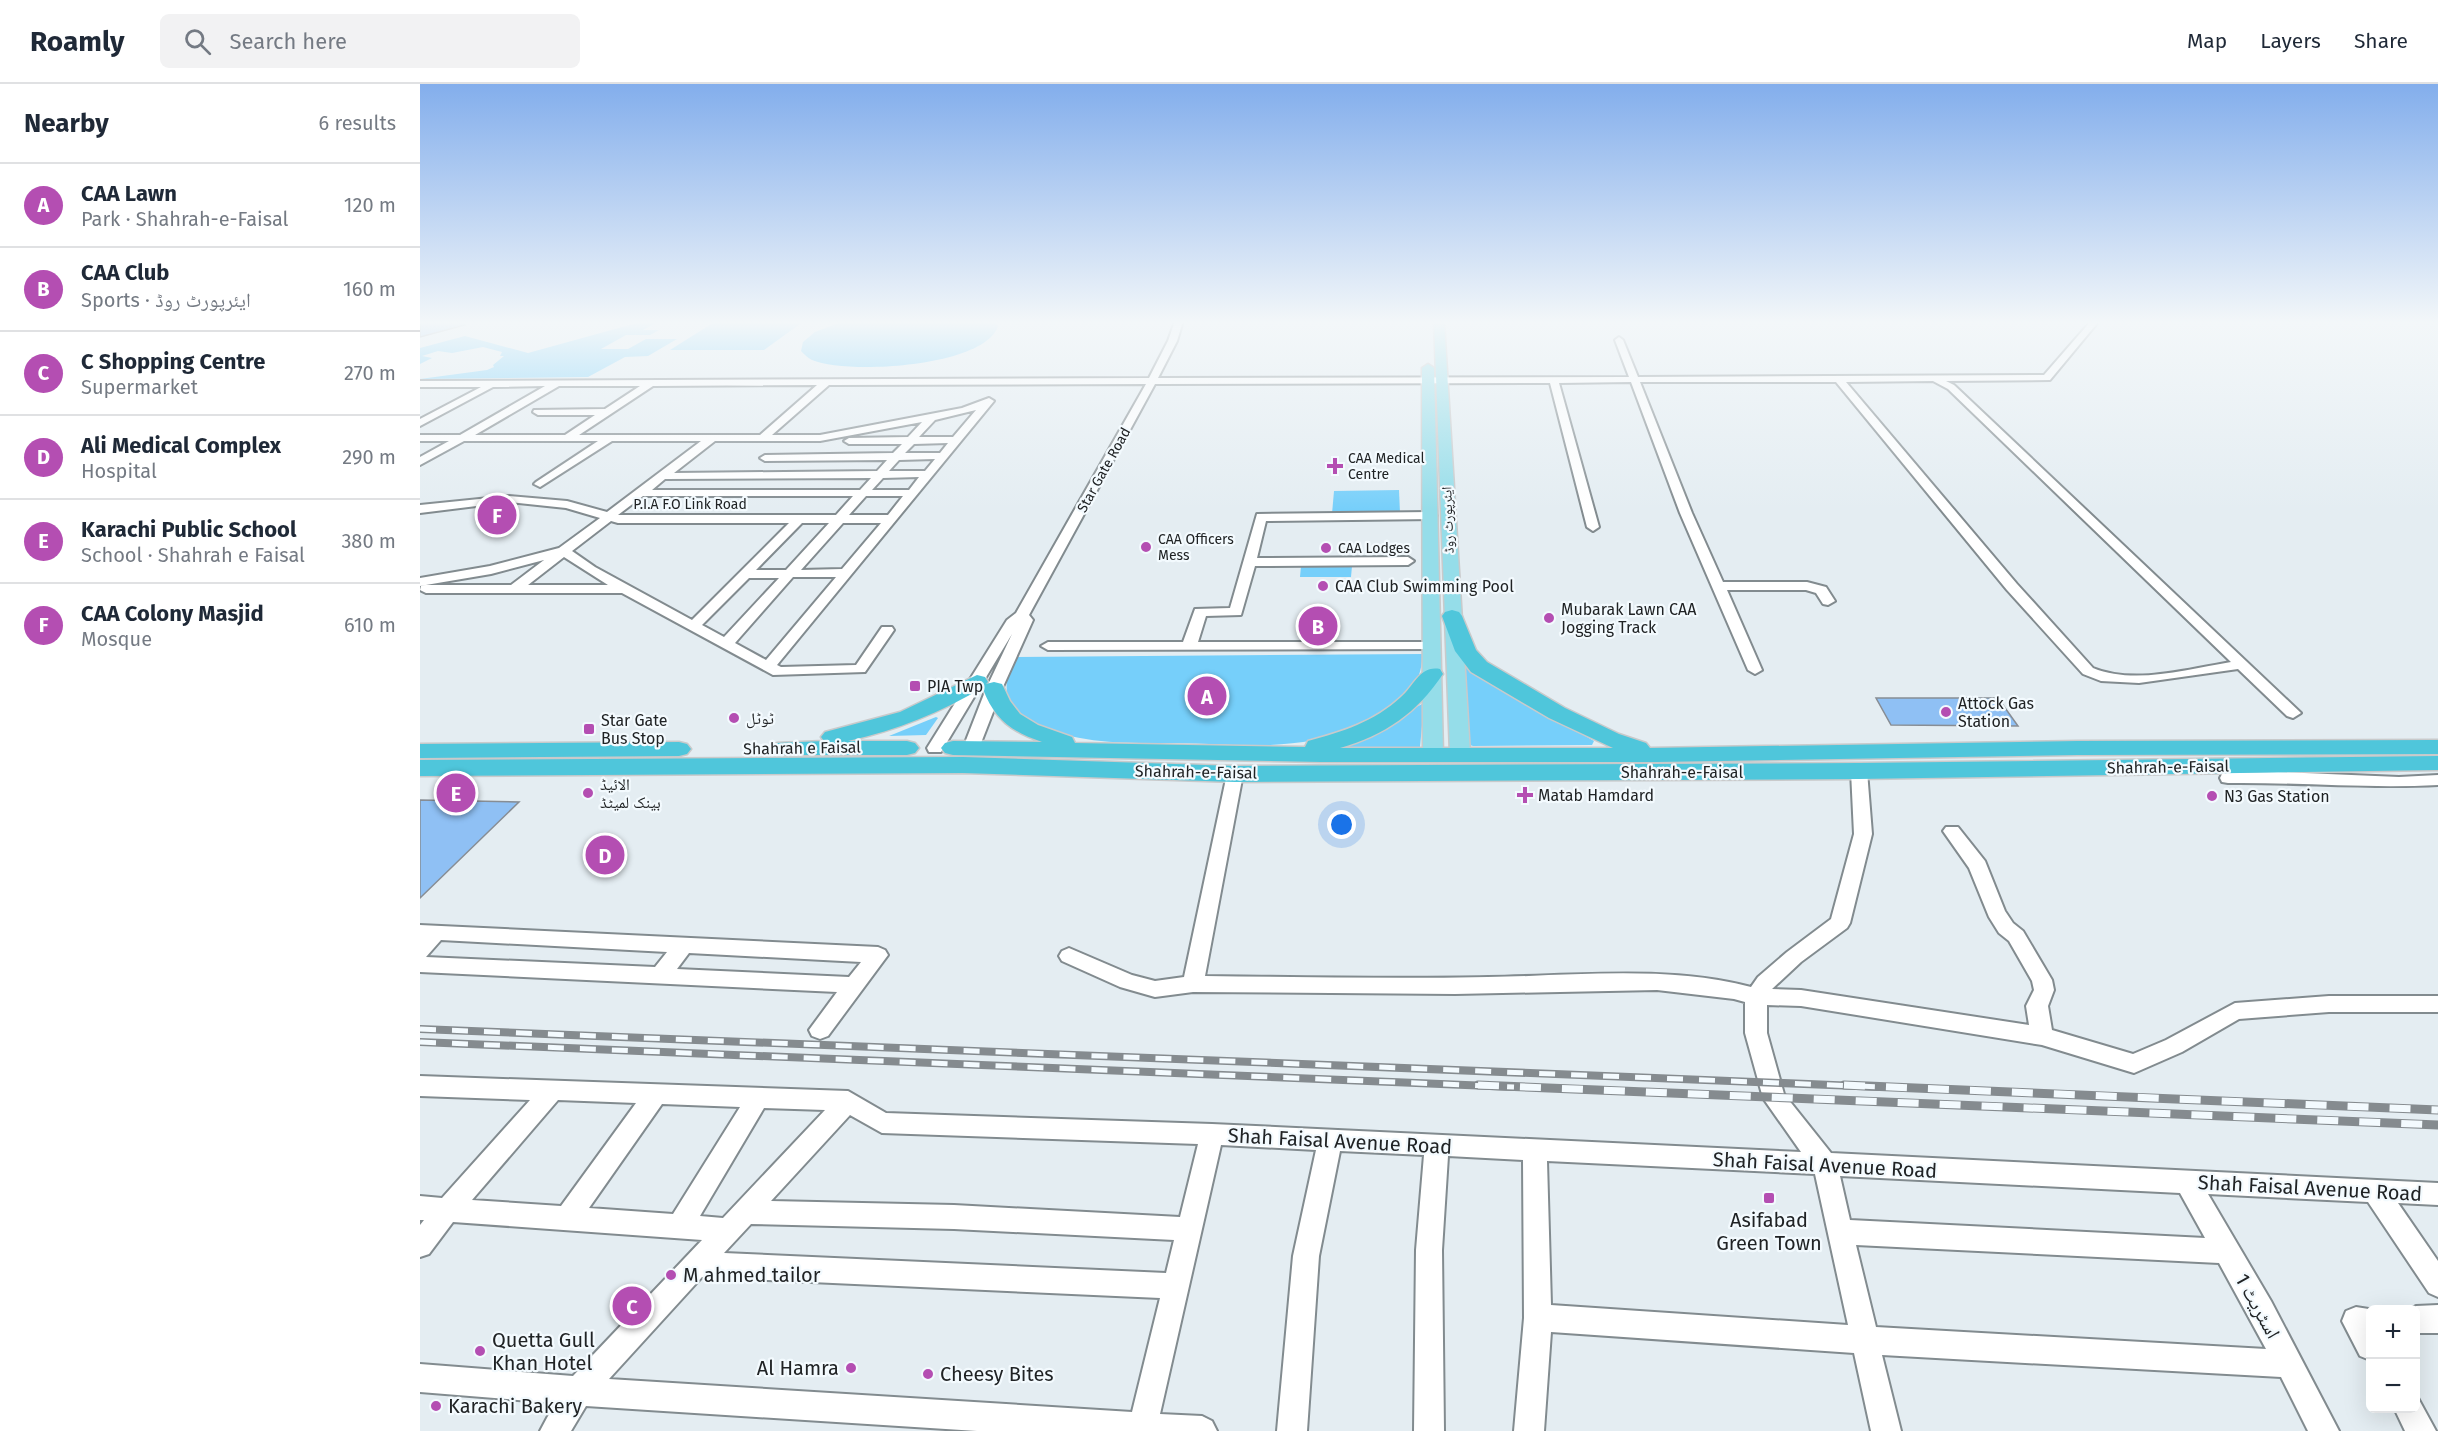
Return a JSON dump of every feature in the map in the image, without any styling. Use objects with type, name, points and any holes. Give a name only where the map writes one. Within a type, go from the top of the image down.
[{"type":"highway","points":[[1452,616],[1466,651],[1479,667],[1557,713],[1611,739],[1656,754]]},
{"type":"highway","points":[[1232,764],[1334,743],[1379,723],[1404,709],[1423,690],[1432,674]]},
{"type":"highway","points":[[775,749],[899,722],[986,686],[1004,713],[1014,721],[1036,733],[1087,749]]},
{"type":"highway","name":"Shahrah-e-Faisal","points":[[1087,749],[1232,764],[1433,754],[2438,746]]},
{"type":"highway","name":"Shahrah e Faisal","points":[[420,768],[931,756],[971,748],[1087,749]]},
{"type":"highway","name":"Shahrah e Faisal","points":[[420,751],[775,749],[931,756]]},
{"type":"highway","name":"Shahrah-e-Faisal","points":[[931,756],[1232,764],[1859,771],[2438,763]]},
{"type":"main road","name":"ایئرپورٹ روڈ","points":[[1433,754],[1431,516],[1436,384]]},
{"type":"main road","name":"ایئرپورٹ روڈ","points":[[1436,384],[1460,754]]},
{"type":"street","points":[[420,423],[492,384]]},
{"type":"street","points":[[422,385],[501,384]]},
{"type":"street","points":[[420,462],[556,384]]},
{"type":"street","points":[[567,439],[651,384]]},
{"type":"street","points":[[761,439],[825,384]]},
{"type":"street","points":[[768,668],[1003,384]]},
{"type":"street","name":"Star Gate Road","points":[[931,756],[986,686],[1026,620],[1021,616],[1150,384]]},
{"type":"street","points":[[1555,384],[1593,527]]},
{"type":"street","points":[[1635,384],[1673,481],[1755,670]]},
{"type":"street","points":[[1843,384],[2012,587],[2095,676],[2102,679],[2164,677],[2242,664]]},
{"type":"street","points":[[1945,384],[2293,713]]},
{"type":"street","points":[[420,438],[820,438],[965,411],[989,401]]},
{"type":"street","points":[[538,412],[607,412]]},
{"type":"street","points":[[725,645],[931,418]]},
{"type":"street","points":[[771,519],[859,431]]},
{"type":"street","points":[[540,484],[608,439]]},
{"type":"street","points":[[513,589],[711,439]]},
{"type":"street","points":[[696,519],[787,439]]},
{"type":"street","points":[[849,441],[957,440]]},
{"type":"street","points":[[765,458],[943,456]]},
{"type":"street","points":[[664,476],[929,474]]},
{"type":"street","points":[[734,518],[781,475]]},
{"type":"street","points":[[641,493],[913,493]]},
{"type":"street","name":"P.I.A F.O Link Road","points":[[420,509],[509,499],[567,505],[628,519],[891,519]]},
{"type":"street","points":[[1189,646],[1200,612],[1236,612],[1261,517],[1431,516]]},
{"type":"street","points":[[693,627],[799,519]]},
{"type":"street","points":[[420,582],[491,570],[564,551]]},
{"type":"street","points":[[564,551],[590,570],[778,672],[860,669],[887,630]]},
{"type":"street","points":[[1249,562],[1408,561]]},
{"type":"street","points":[[744,574],[846,573]]},
{"type":"street","points":[[1718,586],[1807,586],[1821,590],[1828,601]]},
{"type":"street","points":[[420,589],[627,589]]},
{"type":"street","points":[[1048,646],[1432,646]]},
{"type":"street","name":"Star Gate Road","points":[[971,748],[986,686]]},
{"type":"street","points":[[1193,984],[1232,764]]},
{"type":"street","points":[[1859,771],[1863,834],[1840,923],[1794,957],[1765,983],[1756,997],[1756,1033],[1774,1098],[1825,1165],[1886,1431]]},
{"type":"street","points":[[2228,778],[2278,777],[2398,783],[2438,780]]},
{"type":"street","points":[[1952,831],[1978,866],[1996,912],[2006,928],[2016,936],[2042,980],[2044,990],[2037,1006],[2042,1036]]},
{"type":"street","points":[[420,951],[428,933],[878,955],[820,1030]]},
{"type":"street","points":[[660,976],[685,944]]},
{"type":"street","points":[[1069,956],[1127,981],[1155,989],[1193,984],[1455,986],[1657,982],[1734,991],[1756,997],[1802,998],[2042,1036],[2134,1064],[2174,1046],[2235,1011],[2329,1004],[2438,1004]]},
{"type":"street","points":[[420,964],[854,985]]},
{"type":"street","points":[[420,1086],[849,1101]]},
{"type":"street","points":[[420,1245],[448,1209],[552,1091]]},
{"type":"street","points":[[567,1218],[656,1094]]},
{"type":"street","points":[[679,1227],[758,1098]]},
{"type":"street","points":[[544,1431],[849,1101]]},
{"type":"street","name":"Shah Faisal Avenue Road","points":[[849,1101],[882,1123],[1212,1134],[2438,1194]]},
{"type":"street","points":[[1142,1429],[1212,1134]]},
{"type":"street","points":[[1292,1431],[1306,1256],[1330,1140]]},
{"type":"street","points":[[1429,1431],[1429,1250],[1437,1146]]},
{"type":"street","points":[[1529,1431],[1538,1318],[1535,1151]]},
{"type":"street","name":"اسٹریٹ 1","points":[[2188,1183],[2324,1431]]},
{"type":"street","points":[[2375,1191],[2438,1284]]},
{"type":"street","points":[[420,1208],[679,1227],[737,1221],[954,1217],[1190,1229]]},
{"type":"street","points":[[1840,1232],[2227,1251]]},
{"type":"street","points":[[698,1264],[1176,1286]]},
{"type":"street","points":[[1538,1318],[1865,1340],[2289,1364]]},
{"type":"street","points":[[2420,1320],[2438,1319]]},
{"type":"street","points":[[2366,1321],[2356,1321],[2366,1339]]},
{"type":"street","points":[[420,1378],[579,1391],[1142,1429],[1202,1431]]},
{"type":"street","points":[[555,1431],[579,1391]]},
{"type":"street","points":[[2411,1413],[2421,1431]]},
{"type":"shaded area","points":[[1399,490],[1400,513],[1332,514],[1334,491]]},
{"type":"shaded area","points":[[1301,566],[1352,566],[1351,577],[1300,577]]},
{"type":"shaded area","points":[[1422,654],[1422,665],[1416,682],[1405,696],[1390,708],[1332,735],[1297,743],[1246,745],[1123,743],[1087,739],[1052,731],[1019,716],[1007,695],[1008,672],[1013,657]]},
{"type":"shaded area","points":[[1459,662],[1594,741],[1592,745],[1473,746],[1464,743]]},
{"type":"shaded area","points":[[1424,703],[1420,747],[1350,747],[1346,744]]},
{"type":"shaded area","points":[[938,718],[926,735],[889,736]]},
{"type":"building","name":"Attock Gas Station","points":[[1876,698],[1998,698],[2018,726],[1891,725]]},
{"type":"building","points":[[420,800],[519,802],[420,898]]},
{"type":"railway","points":[[420,1029],[1882,1087]]},
{"type":"railway","points":[[420,1042],[1514,1087]]},
{"type":"railway","points":[[1478,1085],[2438,1125]]},
{"type":"railway","points":[[1844,1085],[2438,1110]]},
{"type":"place","name":"CAA Medical Centre","points":[[1335,466]]},
{"type":"place","name":"CAA Colony Masjid","points":[[497,515]]},
{"type":"place","name":"CAA Officers Mess","points":[[1146,547]]},
{"type":"place","name":"CAA Lodges","points":[[1326,548]]},
{"type":"place","name":"CAA Club Swimming Pool","points":[[1323,586]]},
{"type":"place","name":"Mubarak Lawn CAA Jogging Track","points":[[1549,618]]},
{"type":"place","name":"CAA Club","points":[[1318,626]]},
{"type":"place","name":"PIA Twp","points":[[915,686]]},
{"type":"place","name":"CAA Lawn","points":[[1207,696]]},
{"type":"place","name":"Attock Gas Station","points":[[1946,712]]},
{"type":"place","name":"ٹوٹل","points":[[734,718]]},
{"type":"place","name":"Star Gate Bus Stop","points":[[589,729]]},
{"type":"place","name":"Karachi Public School","points":[[456,793]]},
{"type":"place","name":"الائیڈ بینک لمیٹڈ","points":[[588,793]]},
{"type":"place","name":"Matab Hamdard","points":[[1525,795]]},
{"type":"place","name":"N3 Gas Station","points":[[2212,796]]},
{"type":"place","name":"Ali Medical Complex","points":[[605,855]]},
{"type":"place","name":"Asifabad Green Town","points":[[1769,1198]]},
{"type":"place","name":"M ahmed tailor","points":[[671,1275]]},
{"type":"place","name":"C Shopping Centre","points":[[632,1306]]},
{"type":"place","name":"Quetta Gull Khan Hotel","points":[[480,1351]]},
{"type":"place","name":"Al Hamra","points":[[851,1368]]},
{"type":"place","name":"Cheesy Bites","points":[[928,1374]]},
{"type":"place","name":"Karachi Bakery","points":[[436,1406]]}]
